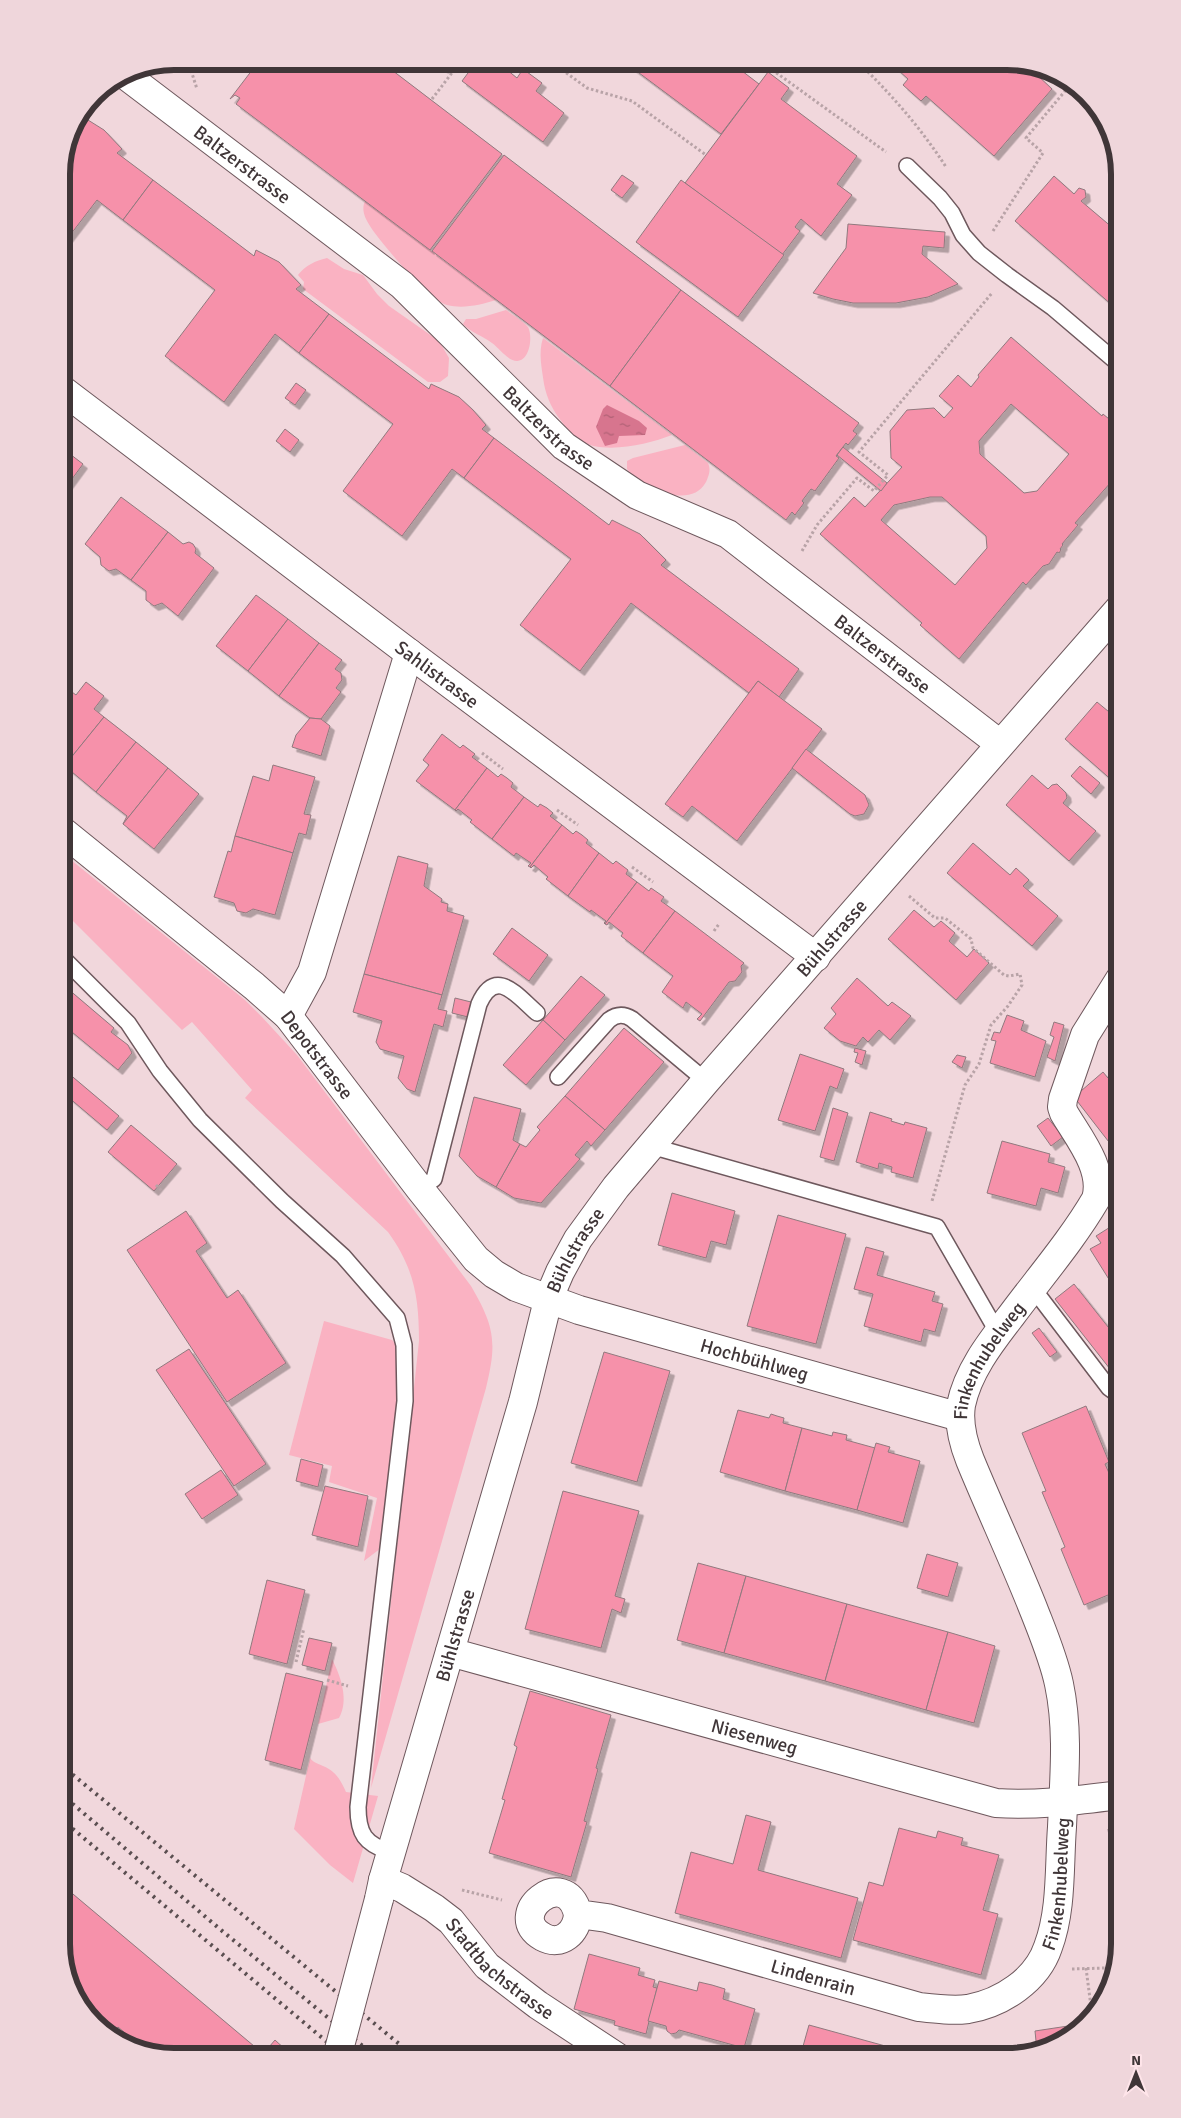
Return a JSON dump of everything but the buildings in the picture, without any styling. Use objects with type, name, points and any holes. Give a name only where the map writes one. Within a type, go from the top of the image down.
[{"type":"street","name":"Baltzerstrasse","points":[[131,79],[402,285],[564,446],[637,495],[728,534],[1000,744]]},
{"type":"street","name":"Sahlistrasse","points":[[70,394],[409,652],[816,956]]},
{"type":"street","name":"Bühlstrasse","points":[[339,2048],[390,1852],[523,1402],[548,1300],[560,1272],[578,1239],[616,1187],[706,1081],[1111,618]]},
{"type":"street","points":[[288,1016],[312,972],[409,652]]},
{"type":"street","name":"Depotstrasse","points":[[70,837],[254,986],[288,1016],[476,1259],[508,1283],[548,1300]]},
{"type":"street","name":"Finkenhubelweg","points":[[1041,1963],[1049,1947],[1057,1908],[1065,1750],[1060,1685],[1054,1662],[1030,1600],[970,1460],[962,1438],[960,1417],[961,1404],[971,1377],[998,1333],[1091,1207],[1097,1196],[1098,1184],[1094,1166],[1062,1107],[1084,1035],[1111,993]]},
{"type":"street","name":"Hochbühlweg","points":[[548,1300],[960,1417]]},
{"type":"street","name":"Niesenweg","points":[[450,1652],[996,1803],[1063,1802]]},
{"type":"street","name":"Finkenhubelweg","points":[[1063,1802],[1111,1796]]},
{"type":"street","name":"Stadtbachstrasse","points":[[381,1889],[402,1888],[434,1908],[451,1921],[487,1966],[538,2005],[603,2048]]},
{"type":"street","name":"Lindenrain","points":[[532,1908],[543,1896],[558,1893],[572,1900],[578,1914],[607,1918],[919,2007],[942,2010],[968,2009],[994,2002],[1014,1990],[1030,1977],[1041,1963]]},
{"type":"lane","points":[[907,166],[940,198],[952,213],[963,235],[980,252],[1007,275],[1053,308],[1111,356]]},
{"type":"lane","points":[[70,965],[128,1023],[165,1078],[200,1120],[282,1201],[343,1256],[396,1318],[404,1346],[405,1401],[358,1807],[358,1819],[364,1836],[370,1844],[390,1852]]},
{"type":"lane","points":[[420,1189],[434,1179],[478,1004],[485,992],[494,986],[505,986],[537,1013]]},
{"type":"lane","points":[[558,1077],[609,1020],[614,1016],[621,1015],[632,1019],[706,1081]]},
{"type":"lane","points":[[651,1146],[926,1223],[940,1230],[998,1333]]},
{"type":"lane","points":[[1032,1287],[1111,1389]]},
{"type":"path","points":[[432,99],[454,70]]},
{"type":"path","points":[[562,70],[587,88],[632,101],[706,156]]},
{"type":"path","points":[[773,70],[907,166]]},
{"type":"path","points":[[865,70],[892,95],[930,142],[948,170]]},
{"type":"path","points":[[980,252],[1043,153],[1026,138],[1065,92],[1063,87]]},
{"type":"path","points":[[800,556],[817,525],[858,478],[874,491],[888,475],[859,452],[1007,275]]},
{"type":"path","points":[[482,754],[503,769]]},
{"type":"path","points":[[558,810],[578,825]]},
{"type":"path","points":[[632,867],[653,882]]},
{"type":"path","points":[[902,890],[935,918],[946,918],[971,939],[974,948],[1004,975],[1020,974],[1022,980],[1022,985],[1008,1006],[991,1025],[979,1064],[965,1084],[926,1223]]},
{"type":"path","points":[[156,1186],[162,1191]]},
{"type":"path","points":[[296,1662],[304,1628]]},
{"type":"path","points":[[460,1890],[465,1889],[532,1908]]},
{"type":"path","points":[[1086,1968],[1091,2005]]},
{"type":"path","points":[[1070,1969],[1105,1968]]},
{"type":"shaded area","points":[[365,201],[496,300],[465,306],[447,305],[439,301],[406,270],[375,234],[364,214]]},
{"type":"shaded area","points":[[327,258],[344,269],[363,275],[389,306],[439,341],[449,358],[448,376],[440,382],[428,382],[303,289],[304,282],[298,275],[311,264]]},
{"type":"shaded area","points":[[506,310],[528,327],[530,342],[528,353],[521,360],[510,359],[492,343],[463,324],[466,319],[476,319]]},
{"type":"shaded area","points":[[543,338],[672,435],[637,445],[612,448],[588,445],[578,440],[569,432],[556,414],[547,395],[541,361]]},
{"type":"shaded area","points":[[685,445],[708,463],[709,468],[706,482],[699,490],[690,495],[667,493],[655,489],[634,476],[627,469],[627,461],[633,458]]},
{"type":"shaded area","points":[[70,859],[245,1000],[297,1055],[471,1286],[485,1313],[492,1335],[492,1359],[486,1388],[371,1788],[419,1341],[418,1310],[413,1284],[404,1258],[388,1232],[245,1098],[252,1090],[192,1022],[182,1030],[70,918]]},
{"type":"shaded area","points":[[324,1321],[392,1340],[403,1351],[389,1542],[364,1561],[377,1498],[329,1482],[332,1466],[289,1455]]},
{"type":"shaded area","points":[[332,1659],[343,1688],[342,1711],[339,1718],[318,1724]]},
{"type":"shaded area","points":[[310,1758],[335,1774],[346,1792],[378,1796],[353,1883],[330,1865],[294,1829]]},
{"type":"water","points":[[607,405],[639,421],[647,428],[645,435],[619,436],[617,443],[605,446],[596,427],[603,409]]},
{"type":"railway","points":[[70,1772],[404,2048]]},
{"type":"railway","points":[[70,1802],[221,1930],[365,2048]]},
{"type":"railway","points":[[70,1827],[334,2048]]}]
